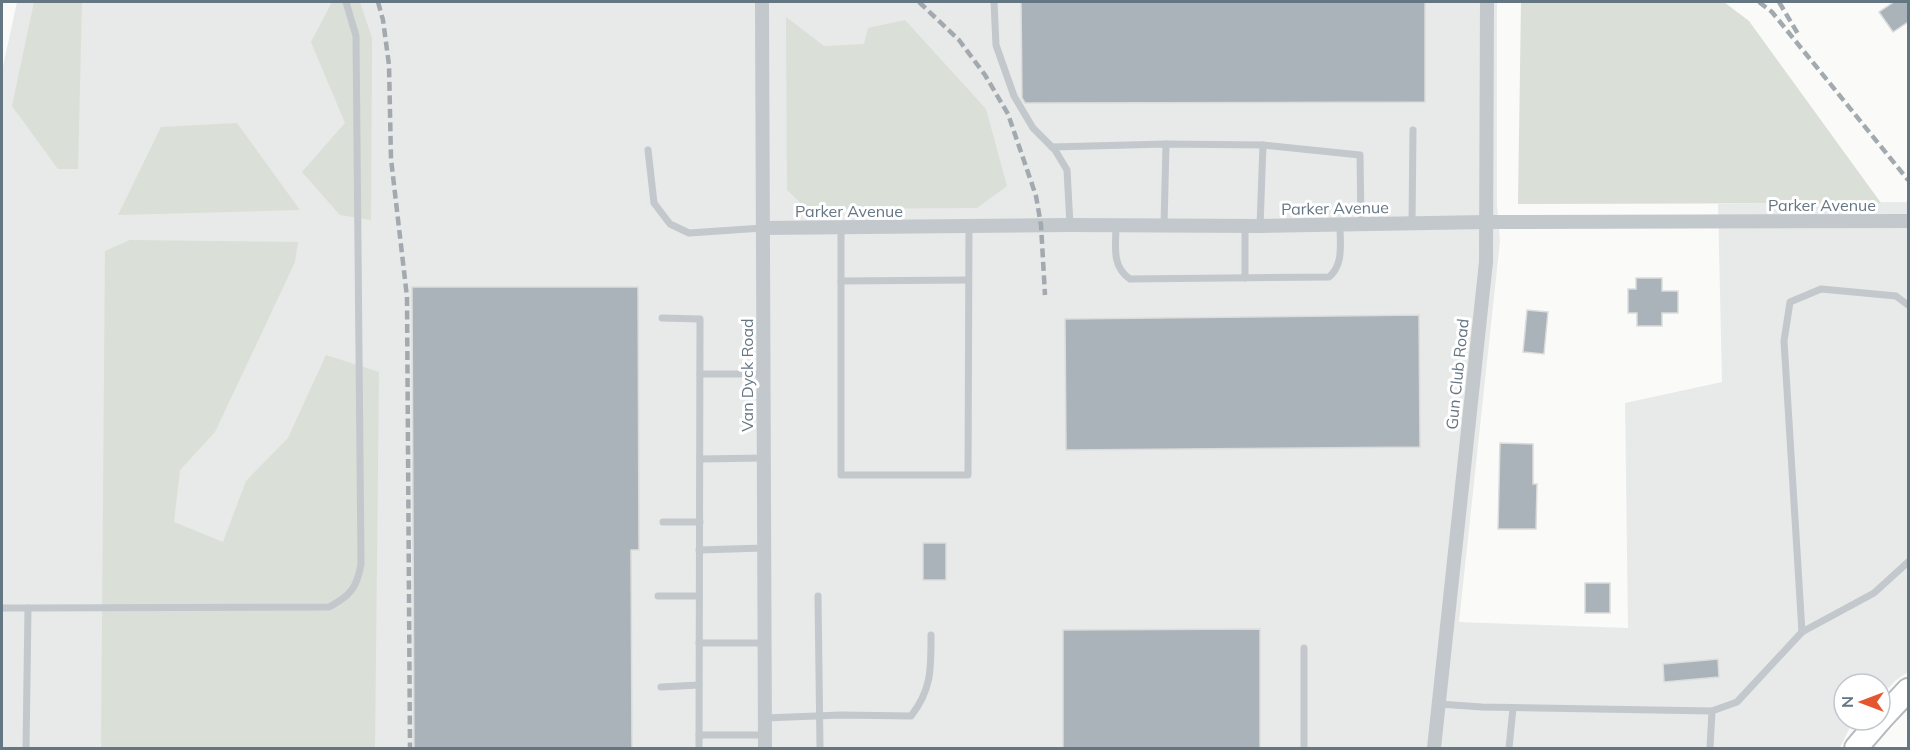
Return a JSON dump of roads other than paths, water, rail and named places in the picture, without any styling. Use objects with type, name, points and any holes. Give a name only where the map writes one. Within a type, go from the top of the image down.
[{"type":"main road","points":[[1892,707],[1908,690]]},
{"type":"main road","points":[[1856,748],[1870,732]]},
{"type":"street","name":"Van Dyck Road","points":[[762,2],[765,742]]},
{"type":"street","name":"Gun Club Road","points":[[1434,748],[1486,262],[1487,2]]},
{"type":"street","name":"Parker Avenue","points":[[763,228],[1908,221]]},
{"type":"lane","points":[[2,608],[329,607],[351,591],[358,581],[361,564],[356,36],[346,2]]},
{"type":"lane","points":[[994,2],[996,45],[1014,96],[1033,128],[1052,147],[1067,170],[1070,225]]},
{"type":"lane","points":[[1412,224],[1413,130]]},
{"type":"lane","points":[[1052,147],[1166,144],[1263,145],[1360,155],[1361,224]]},
{"type":"lane","points":[[1164,226],[1166,144]]},
{"type":"lane","points":[[1260,226],[1263,145]]},
{"type":"lane","points":[[648,150],[654,203],[670,224],[689,234],[763,228]]},
{"type":"lane","points":[[1116,225],[1116,263],[1121,273],[1130,279],[1329,277],[1336,271],[1340,256],[1340,225]]},
{"type":"lane","points":[[841,227],[841,475],[968,475],[969,226]]},
{"type":"lane","points":[[1245,226],[1245,278]]},
{"type":"lane","points":[[841,281],[968,280]]},
{"type":"lane","points":[[1802,632],[1784,340],[1790,302],[1821,289],[1896,296],[1908,305]]},
{"type":"lane","points":[[662,318],[700,320],[699,748]]},
{"type":"lane","points":[[700,374],[764,374]]},
{"type":"lane","points":[[700,459],[764,458]]},
{"type":"lane","points":[[663,522],[700,522]]},
{"type":"lane","points":[[699,550],[764,548]]},
{"type":"lane","points":[[1439,704],[1513,708],[1712,711],[1737,702],[1802,632],[1874,593],[1908,562]]},
{"type":"lane","points":[[658,596],[699,596]]},
{"type":"lane","points":[[818,596],[820,748]]},
{"type":"lane","points":[[26,748],[28,608]]},
{"type":"lane","points":[[765,718],[911,717],[922,702],[931,677],[931,635]]},
{"type":"lane","points":[[699,643],[764,643]]},
{"type":"lane","points":[[1304,648],[1304,748]]},
{"type":"lane","points":[[661,687],[699,685]]},
{"type":"lane","points":[[1509,748],[1513,708]]},
{"type":"lane","points":[[1710,748],[1712,711]]},
{"type":"lane","points":[[699,735],[765,742]]},
{"type":"railway","points":[[378,2],[383,20],[389,65],[391,159],[407,297],[410,748]]},
{"type":"railway","points":[[919,2],[959,40],[985,75],[1008,114],[1036,196],[1041,225],[1045,295]]},
{"type":"railway","points":[[1759,2],[1772,12],[1908,180]]},
{"type":"railway","points":[[1779,2],[1798,34]]}]
